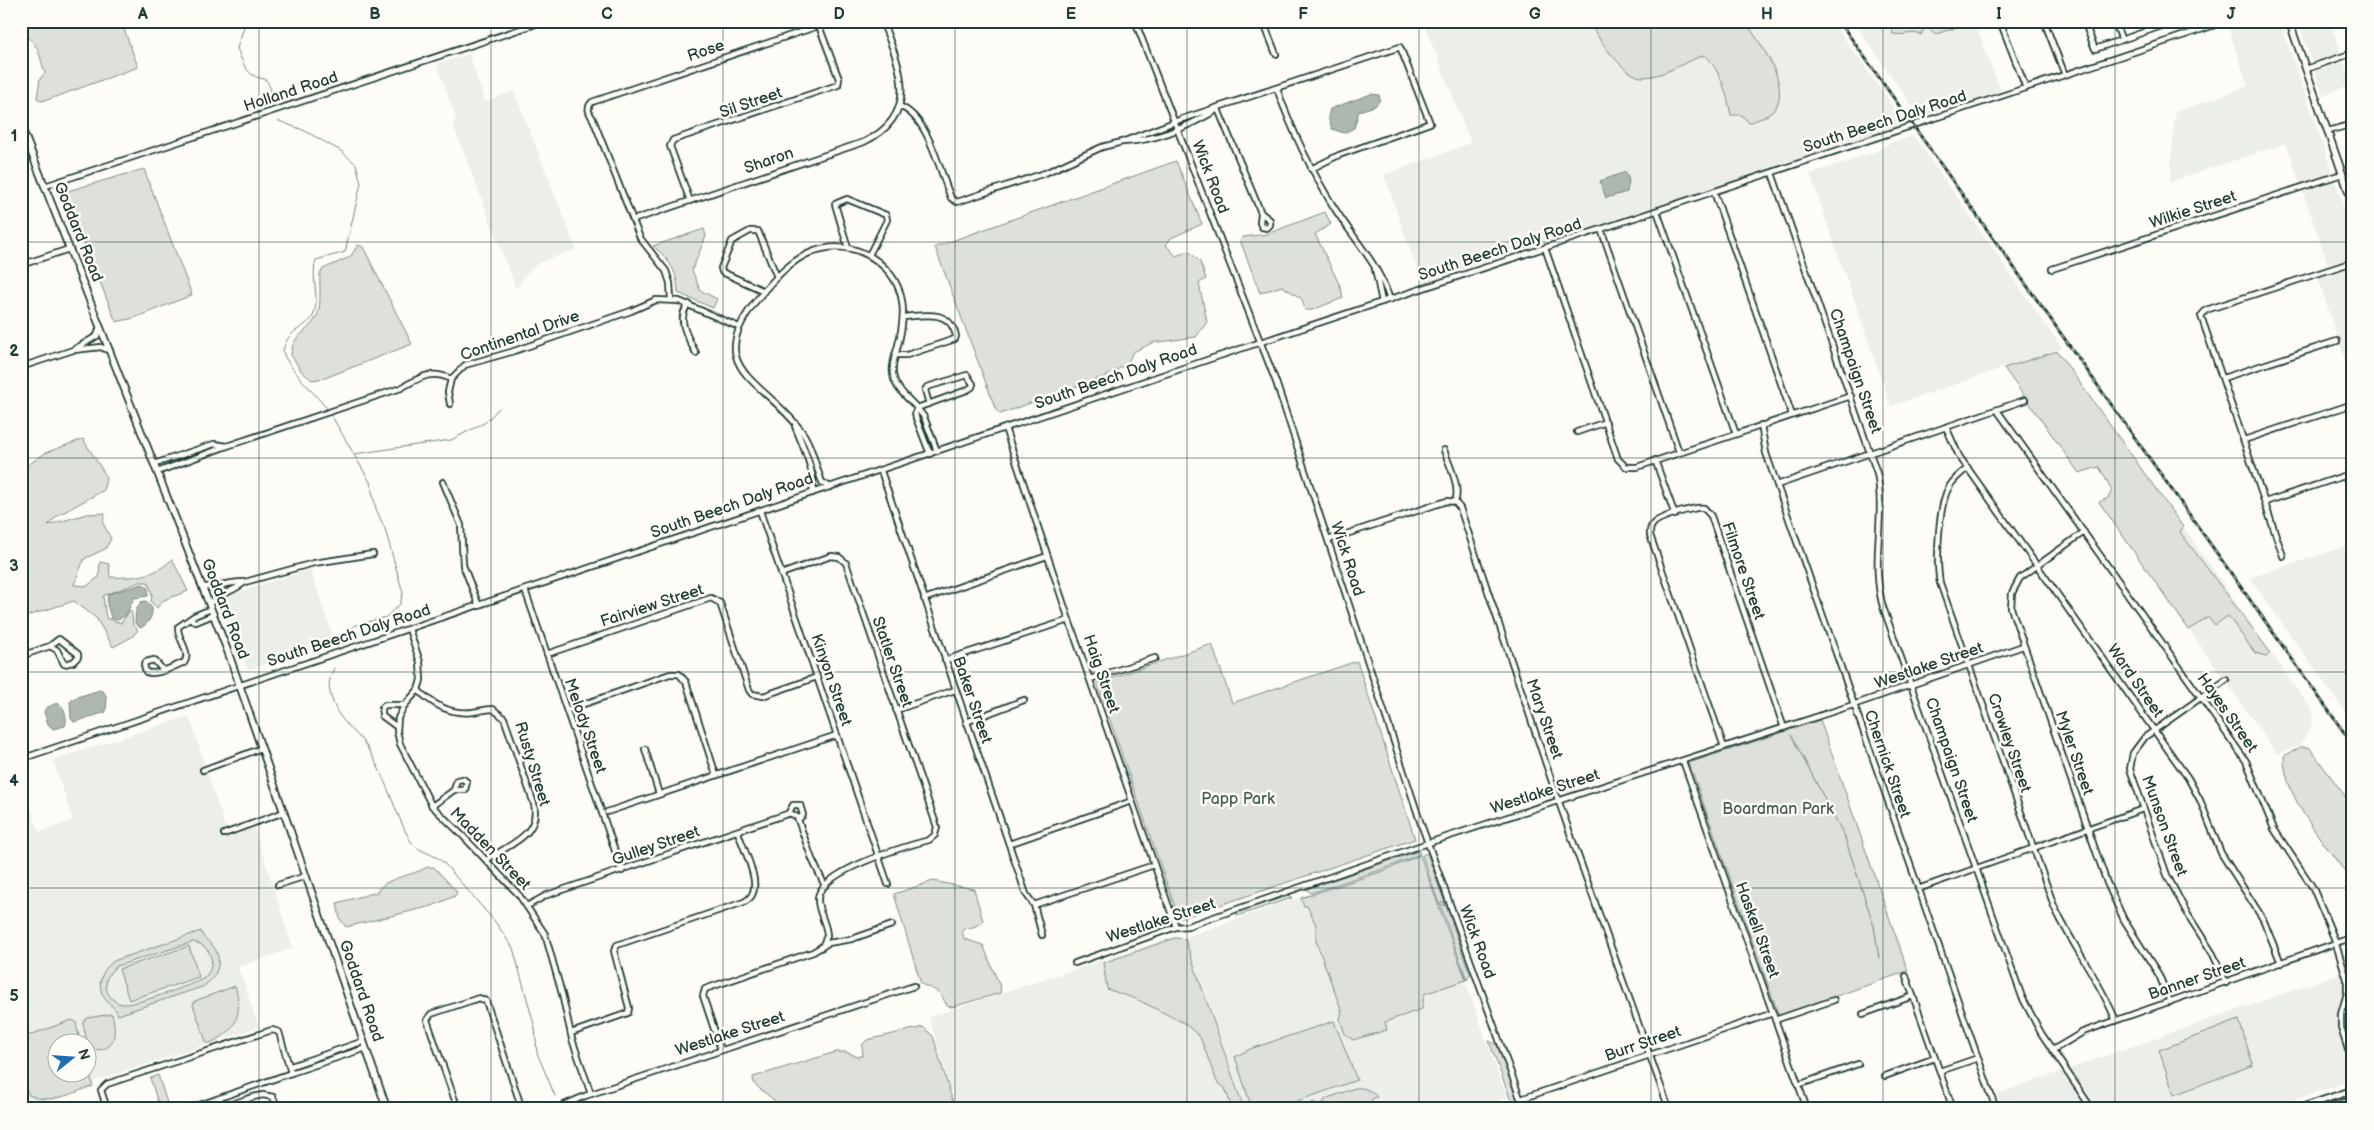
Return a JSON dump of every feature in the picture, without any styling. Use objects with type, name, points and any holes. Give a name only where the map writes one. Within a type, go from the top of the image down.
[{"type":"main road","points":[[2289,21],[2342,174],[2351,193],[2353,204]]},
{"type":"main road","name":"Goddard Road","points":[[21,126],[240,685],[386,1109]]},
{"type":"main road","points":[[2297,1109],[2353,1090]]},
{"type":"main road","points":[[2324,1109],[2353,1100]]},
{"type":"main road","points":[[2343,1109],[2353,1105]]},
{"type":"street","name":"Holland Road","points":[[45,186],[545,21]]},
{"type":"street","name":"Rose","points":[[633,220],[588,112],[592,102],[833,21]]},
{"type":"street","points":[[882,21],[903,82],[899,106],[910,111],[920,122],[951,198],[955,201],[961,201],[1045,173],[1085,154],[1175,122],[1400,47],[1430,123],[1339,155],[1312,168]]},
{"type":"street","name":"Wick Road","points":[[1135,21],[1261,342],[1428,843],[1524,1109]]},
{"type":"street","points":[[1264,21],[1276,54]]},
{"type":"street","points":[[2000,21],[2026,88]]},
{"type":"street","points":[[2044,21],[2065,75]]},
{"type":"street","points":[[2084,21],[2095,49],[2176,21]]},
{"type":"street","points":[[2114,21],[2122,40]]},
{"type":"street","points":[[2145,21],[2149,30]]},
{"type":"street","name":"South Beech Daly Road","points":[[21,758],[479,606],[1261,342],[2227,21]]},
{"type":"street","name":"Sil Street","points":[[690,201],[670,146],[673,140],[838,85],[839,79],[819,26]]},
{"type":"street","points":[[2306,69],[2353,53]]},
{"type":"street","points":[[1277,89],[1312,168],[1335,209],[1383,279],[1390,300]]},
{"type":"street","name":"Sharon","points":[[633,220],[864,142],[884,129],[899,106]]},
{"type":"street","points":[[1122,142],[1139,141],[1195,122],[1218,108]]},
{"type":"street","points":[[1218,108],[1261,213]]},
{"type":"street","points":[[2328,131],[2353,124]]},
{"type":"street","name":"Champaign Street","points":[[1772,173],[1877,473],[1880,496],[1876,560],[1878,586],[1911,685],[2022,997],[2034,1022],[2092,1109]]},
{"type":"street","name":"Wilkie Street","points":[[2052,269],[2342,174]]},
{"type":"street","points":[[1714,192],[1792,415]]},
{"type":"street","points":[[848,248],[835,204],[847,200],[886,215],[887,218],[869,255]]},
{"type":"street","points":[[1657,211],[1736,434]]},
{"type":"street","points":[[633,220],[643,243],[666,272],[670,283],[671,299]]},
{"type":"street","points":[[1601,230],[1679,452]]},
{"type":"street","points":[[764,291],[722,272],[721,268],[732,241],[750,232],[758,232],[777,277]]},
{"type":"street","points":[[830,487],[822,482],[806,438],[782,408],[749,380],[740,368],[735,347],[739,327],[764,291],[777,277],[808,253],[832,247],[848,248],[869,255],[881,264],[894,280],[903,301],[904,317],[893,366],[894,380],[924,417],[937,451]]},
{"type":"street","points":[[1545,248],[1618,459],[1626,467],[1634,468],[1851,396]]},
{"type":"street","points":[[21,265],[70,249]]},
{"type":"street","points":[[2283,556],[2201,317],[2202,313],[2353,262]]},
{"type":"street","points":[[1374,265],[1382,302]]},
{"type":"street","name":"Continental Drive","points":[[157,472],[227,446],[400,388],[426,374],[438,374],[451,379],[460,368],[469,362],[530,346],[631,311],[656,300],[671,299],[689,304],[739,327]]},
{"type":"street","points":[[689,304],[684,308],[682,316],[686,334],[696,352]]},
{"type":"street","points":[[895,355],[907,355],[955,339],[956,336],[951,323],[943,317],[931,315],[904,317]]},
{"type":"street","points":[[73,350],[97,336],[100,326]]},
{"type":"street","points":[[2222,378],[2337,341]]},
{"type":"street","points":[[21,367],[73,350],[101,347],[110,351]]},
{"type":"street","points":[[917,408],[929,404],[972,387],[969,376],[927,387],[925,390],[929,404]]},
{"type":"street","points":[[450,404],[448,392],[451,379]]},
{"type":"street","points":[[1777,485],[2025,400]]},
{"type":"street","points":[[2244,440],[2353,404]]},
{"type":"street","points":[[917,408],[916,418],[930,454]]},
{"type":"street","name":"Hayes Street","points":[[1997,410],[2246,761],[2274,829],[2313,888],[2336,944],[2348,983],[2341,1014],[2341,1028],[2353,1065]]},
{"type":"street","points":[[794,422],[812,474],[814,483],[812,493]]},
{"type":"street","points":[[1577,432],[1606,422]]},
{"type":"street","name":"Chernick Street","points":[[1761,425],[1766,453],[1853,706],[1996,1109]]},
{"type":"street","name":"Ward Street","points":[[1946,427],[1954,448],[2195,789],[2221,853],[2263,919],[2281,963]]},
{"type":"street","name":"Haig Street","points":[[1005,428],[1069,620],[1176,927]]},
{"type":"street","name":"Continental Drive","points":[[154,464],[214,444],[227,446]]},
{"type":"street","name":"Mary Street","points":[[1444,450],[1457,490],[1456,502],[1460,508],[1558,801],[1669,1109]]},
{"type":"street","points":[[1655,460],[1675,515],[1655,522],[1650,528],[1650,534],[1724,747]]},
{"type":"street","name":"Crowley Street","points":[[1968,468],[1954,480],[1944,500],[1938,562],[1942,589],[2033,848],[2062,923],[2103,993],[2116,1021]]},
{"type":"street","name":"Baker Street","points":[[880,471],[1026,894],[1034,905],[1042,934]]},
{"type":"street","points":[[2265,502],[2353,473]]},
{"type":"street","points":[[443,482],[461,525],[463,565],[479,606]]},
{"type":"street","points":[[1328,540],[1448,501],[1456,502]]},
{"type":"street","name":"Filmore Street","points":[[1675,515],[1698,507],[1707,510],[1711,516],[1784,728]]},
{"type":"street","name":"Kinyon Street","points":[[760,511],[888,884]]},
{"type":"street","name":"Myler Street","points":[[2084,532],[2020,578],[2011,597],[2012,611],[2116,904],[2159,975],[2170,1002]]},
{"type":"street","points":[[202,588],[216,588],[235,581],[245,582],[314,562],[373,554]]},
{"type":"street","name":"Statler Street","points":[[781,574],[831,556],[844,560],[936,824],[935,835],[929,840],[879,857]]},
{"type":"street","points":[[924,599],[1048,556]]},
{"type":"street","points":[[163,670],[186,660],[178,629],[180,625],[191,620],[196,622],[211,610],[218,595],[238,588],[245,582]]},
{"type":"street","name":"Melody Street","points":[[525,590],[622,871]]},
{"type":"street","name":"Fairview Street","points":[[547,654],[711,598],[720,604],[748,690],[752,694],[763,696],[817,677]]},
{"type":"street","points":[[945,660],[1069,620]]},
{"type":"street","points":[[405,705],[385,705],[382,708],[382,716],[397,727],[398,718],[405,705],[418,690],[422,680],[422,668],[409,629]]},
{"type":"street","points":[[21,656],[61,640],[78,654],[78,657],[73,662],[64,664],[56,650],[50,646]]},
{"type":"street","name":"Westlake Street","points":[[1075,963],[1176,927],[1188,926],[1428,843],[1853,706],[2023,646]]},
{"type":"street","points":[[1090,679],[1155,658]]},
{"type":"street","points":[[567,710],[670,674],[679,674],[686,682],[716,775]]},
{"type":"street","name":"Munson Street","points":[[2226,680],[2138,744],[2131,762],[2132,777],[2171,885],[2213,954],[2226,982]]},
{"type":"street","name":"Rusty Street","points":[[418,690],[433,703],[449,710],[468,713],[493,709],[499,711],[504,718],[534,804],[535,816],[532,826],[524,837],[487,860]]},
{"type":"street","points":[[896,710],[955,690]]},
{"type":"street","points":[[966,722],[1024,700]]},
{"type":"street","name":"Madden Street","points":[[397,727],[400,744],[432,806],[487,860],[527,906],[547,939],[571,1034],[591,1094]]},
{"type":"street","points":[[607,812],[837,735]]},
{"type":"street","points":[[203,770],[262,748]]},
{"type":"street","points":[[645,749],[659,794]]},
{"type":"street","name":"Haskell Street","points":[[1683,761],[1807,1109]]},
{"type":"street","points":[[432,806],[454,790]]},
{"type":"street","points":[[1009,844],[1132,801]]},
{"type":"street","points":[[788,814],[793,805],[800,805],[804,815],[798,820],[824,886]]},
{"type":"street","points":[[1918,888],[2143,809]]},
{"type":"street","points":[[224,834],[284,812]]},
{"type":"street","name":"Gulley Street","points":[[527,906],[546,895],[788,814],[794,814],[798,820]]},
{"type":"street","points":[[571,1034],[626,1014],[629,1011],[614,951],[615,947],[744,902],[753,896],[755,890],[754,880],[738,832]]},
{"type":"street","points":[[722,1050],[703,996],[703,991],[813,952],[822,946],[827,940],[827,932],[818,899],[824,886],[850,868],[879,857]]},
{"type":"street","points":[[1034,905],[1154,866]]},
{"type":"street","points":[[278,885],[306,876]]},
{"type":"street","points":[[822,946],[892,925]]},
{"type":"street","name":"Banner Street","points":[[2053,1050],[2074,1036],[2353,938]]},
{"type":"street","points":[[1906,976],[1953,1109]]},
{"type":"street","name":"Westlake Street","points":[[555,1109],[591,1094],[914,986]]},
{"type":"street","points":[[1864,1014],[1913,996]]},
{"type":"street","points":[[458,1109],[428,1017],[431,1014],[483,999],[522,1109]]},
{"type":"street","points":[[1775,1020],[1834,1000]]},
{"type":"street","name":"Burr Street","points":[[1521,1099],[1773,1013]]},
{"type":"street","points":[[107,1109],[101,1092],[104,1086],[272,1030],[279,1032],[291,1069]]},
{"type":"street","points":[[188,1109],[364,1041]]},
{"type":"street","points":[[291,1069],[366,1048]]},
{"type":"street","points":[[1884,1076],[1935,1058]]},
{"type":"street","points":[[1940,1071],[1978,1058]]},
{"type":"street","points":[[1798,1085],[1858,1064]]},
{"type":"street","points":[[217,1109],[263,1095],[273,1097],[278,1109]]},
{"type":"shaded area","points":[[1423,21],[1832,21],[1905,124],[1422,283],[1384,175],[1471,143]]},
{"type":"shaded area","points":[[1853,21],[1974,21],[2002,94],[1921,119]]},
{"type":"shaded area","points":[[2254,21],[2280,21],[2353,233],[2353,368],[2348,369],[2315,269],[2328,264],[2286,143],[2170,182],[2175,112],[2248,86],[2229,29]]},
{"type":"shaded area","points":[[2298,21],[2343,21],[2332,25],[2351,85],[2323,95]]},
{"type":"shaded area","points":[[469,54],[485,102],[514,91],[576,249],[539,263],[529,271],[516,288],[453,125],[456,118],[437,64]]},
{"type":"shaded area","points":[[1371,94],[1379,95],[1380,100],[1375,106],[1359,111],[1354,128],[1344,133],[1332,129],[1328,117],[1330,109]]},
{"type":"shaded area","points":[[1914,136],[2062,348],[1891,406],[1810,174],[1878,151],[1890,143]]},
{"type":"shaded area","points":[[1626,172],[1629,181],[1627,192],[1606,198],[1600,181]]},
{"type":"shaded area","points":[[2183,527],[2313,712],[2312,725],[2299,746],[2277,754],[2140,560]]},
{"type":"shaded area","points":[[2353,544],[2353,723],[2250,578]]},
{"type":"shaded area","points":[[310,569],[334,640],[248,670],[220,598]]},
{"type":"shaded area","points":[[143,584],[148,588],[148,596],[134,598],[126,615],[118,620],[111,618],[107,604],[108,594]]},
{"type":"shaded area","points":[[146,601],[152,608],[152,614],[148,622],[140,628],[135,623],[136,610],[141,602]]},
{"type":"shaded area","points":[[100,690],[104,692],[107,698],[106,712],[74,722],[71,719],[70,702],[74,698]]},
{"type":"shaded area","points":[[57,703],[64,710],[66,723],[65,726],[53,729],[48,724],[44,712],[46,708]]},
{"type":"shaded area","points":[[189,716],[226,830],[252,821],[293,948],[238,967],[259,1027],[98,1080],[98,1032],[48,1032],[48,1082],[92,1082],[35,1109],[21,1109],[21,813],[31,809],[39,832],[73,820],[53,760]]},
{"type":"shaded area","points":[[1420,856],[1507,1098],[1476,1109],[1245,1109],[1185,937]]},
{"type":"shaded area","points":[[1176,936],[1235,1109],[957,1109],[929,1017]]},
{"type":"shaded area","points":[[2353,969],[2353,1080],[2268,1109],[2002,1109],[1997,1094]]},
{"type":"green space","points":[[21,21],[121,21],[138,67],[41,101],[37,98],[40,79],[45,73],[35,45],[27,37],[21,35]]},
{"type":"green space","points":[[1589,21],[1745,21],[1766,52],[1772,65],[1779,90],[1778,101],[1771,113],[1749,123],[1742,115],[1731,115],[1719,75],[1705,55],[1660,74],[1644,77],[1636,76],[1620,64],[1612,55]]},
{"type":"green space","points":[[1890,21],[1960,21],[1962,26],[1936,34],[1927,28],[1924,29],[1921,35],[1914,33],[1893,34]]},
{"type":"green space","points":[[1176,161],[1202,224],[1171,238],[1166,245],[1176,256],[1189,251],[1200,262],[1206,279],[1199,283],[1207,322],[1196,337],[1152,343],[1133,352],[1127,364],[1106,376],[1000,414],[996,410],[935,247]]},
{"type":"green space","points":[[144,169],[192,295],[134,318],[116,322],[64,192]]},
{"type":"green space","points":[[1325,212],[1331,224],[1315,234],[1341,288],[1343,298],[1312,310],[1305,310],[1302,299],[1282,286],[1260,293],[1240,240],[1243,237],[1267,234]]},
{"type":"green space","points":[[704,229],[706,236],[692,270],[700,290],[717,299],[713,308],[678,293],[678,285],[671,266],[653,246]]},
{"type":"green space","points":[[358,245],[363,247],[412,344],[325,378],[312,380],[302,372],[291,355],[292,348],[296,339],[310,326],[319,311],[320,274],[323,269],[350,257]]},
{"type":"green space","points":[[2057,351],[2183,527],[2180,532],[2270,652],[2266,656],[2255,653],[2228,616],[2215,625],[2208,617],[2189,630],[2099,502],[2108,498],[2112,490],[2099,467],[2079,473],[2004,368]]},
{"type":"green space","points":[[83,439],[106,476],[104,490],[57,516],[48,525],[87,514],[105,513],[103,523],[111,539],[105,549],[84,559],[74,585],[87,586],[99,577],[100,562],[109,564],[110,577],[127,577],[151,573],[172,559],[188,591],[164,600],[157,608],[151,602],[152,594],[148,582],[140,582],[103,596],[106,618],[121,623],[130,610],[133,625],[138,630],[132,637],[113,647],[96,618],[74,601],[21,618],[21,470],[45,453]]},
{"type":"green space","name":"Papp Park","points":[[1212,644],[1232,703],[1357,661],[1415,839],[1179,919],[1097,683]]},
{"type":"green space","name":"Boardman Park","points":[[1820,720],[1908,971],[1779,1016],[1689,763]]},
{"type":"green space","points":[[2301,747],[2309,747],[2353,807],[2353,884],[2310,823],[2291,789],[2286,773],[2284,756]]},
{"type":"green space","points":[[1419,851],[1420,854],[1386,868],[1311,893],[1306,889]]},
{"type":"green space","points":[[1427,853],[1470,974],[1467,980],[1440,904],[1445,906],[1443,902],[1439,904],[1422,855]]},
{"type":"green space","points":[[1420,855],[1466,980],[1424,994],[1422,1009],[1385,1022],[1387,1030],[1353,1040],[1345,1034],[1340,1019],[1342,1012],[1316,941],[1316,925],[1301,898],[1386,870]]},
{"type":"green space","points":[[427,867],[434,867],[457,892],[455,896],[432,906],[346,927],[340,919],[337,903],[377,892],[392,880]]},
{"type":"green space","points":[[933,881],[974,889],[983,921],[976,926],[962,930],[964,939],[983,945],[1001,989],[1000,993],[952,1007],[947,1006],[937,992],[921,984],[894,894]]},
{"type":"green space","points":[[1290,895],[1292,898],[1237,916],[1237,912]]},
{"type":"green space","points":[[201,931],[204,938],[216,951],[218,963],[212,979],[202,987],[118,1015],[103,995],[100,984],[103,973],[116,960]],"holes":[[[193,942],[205,947],[211,957],[208,974],[203,979],[187,986],[128,1004],[119,1003],[109,994],[106,988],[107,979],[110,972],[117,966]]]},
{"type":"green space","points":[[1175,938],[1185,939],[1244,1109],[1232,1109],[1225,1088],[1217,1082],[1200,1037],[1184,1023],[1136,999],[1107,989],[1103,963]]},
{"type":"green space","points":[[189,946],[199,977],[129,1000],[119,969]]},
{"type":"green space","points":[[235,986],[238,1006],[235,1022],[224,1035],[207,1044],[193,1005],[195,1001]]},
{"type":"green space","points":[[112,1014],[114,1036],[109,1046],[98,1050],[98,1032],[85,1032],[83,1023],[87,1018]]},
{"type":"green space","points":[[72,1020],[76,1022],[78,1032],[48,1032],[48,1082],[92,1082],[93,1086],[61,1097],[45,1099],[29,1095],[21,1077],[21,1038]]},
{"type":"green space","points":[[2239,1020],[2253,1065],[2174,1095],[2159,1050]]},
{"type":"green space","points":[[1334,1021],[1357,1080],[1275,1109],[1252,1109],[1235,1057],[1250,1049]]},
{"type":"green space","points":[[923,1027],[933,1036],[955,1109],[785,1109],[754,1084],[753,1077],[836,1052],[846,1052],[858,1057],[863,1055],[862,1045],[867,1040]]},
{"type":"green space","points":[[1489,1041],[1497,1045],[1520,1104],[1511,1101]]},
{"type":"green space","points":[[158,1075],[169,1109],[160,1109],[150,1078]]},
{"type":"green space","points":[[1355,1088],[1372,1092],[1377,1097],[1373,1098],[1369,1105],[1369,1107],[1374,1109],[1295,1109],[1315,1102],[1317,1105],[1325,1102],[1325,1099]]},
{"type":"waterway","points":[[246,21],[237,48],[243,64],[249,72],[265,79],[267,82],[271,90],[272,102]]},
{"type":"waterway","points":[[279,121],[303,130],[341,151],[356,164],[361,183],[345,252],[316,260],[314,267],[316,302],[313,316],[289,337],[283,351],[295,371],[328,410]]},
{"type":"waterway","points":[[354,454],[451,440],[486,422],[499,408]]},
{"type":"waterway","points":[[330,413],[370,482],[376,509],[385,529],[403,593],[400,604],[386,617],[353,626],[351,631]]},
{"type":"waterway","points":[[334,668],[329,686],[334,705],[341,717],[374,758],[411,842],[419,849],[444,863],[496,923],[513,948],[535,1028],[537,1053],[555,1096]]},
{"type":"waterway","points":[[1791,735],[1844,835],[1874,926],[1879,958]]},
{"type":"railway","points":[[1839,21],[2353,745]]}]
